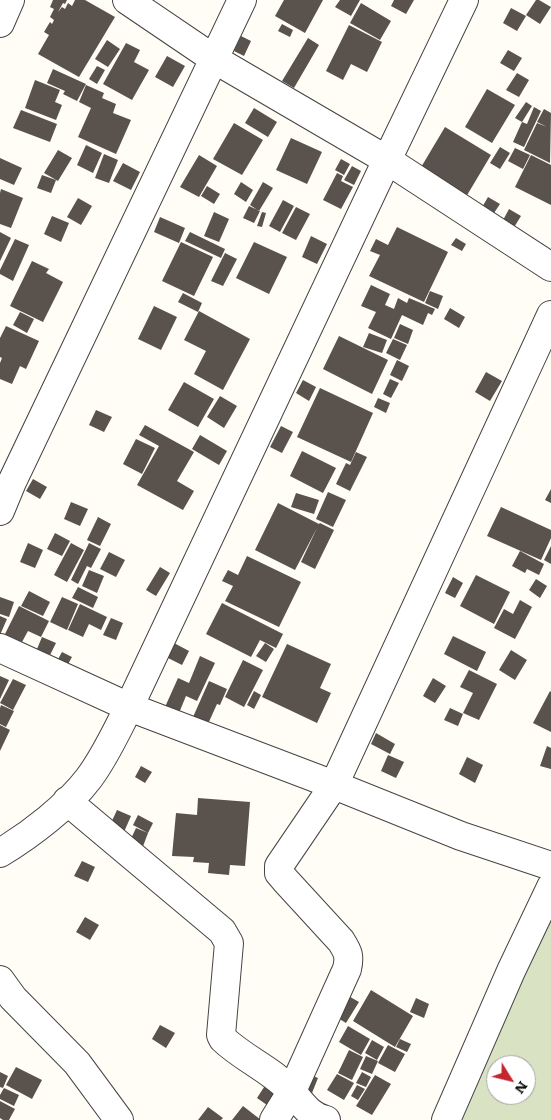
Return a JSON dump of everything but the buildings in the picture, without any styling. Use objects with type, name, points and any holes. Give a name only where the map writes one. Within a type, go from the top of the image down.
[{"type":"street","points":[[0,23],[10,0]]},
{"type":"street","points":[[127,0],[214,59],[386,160],[551,267]]},
{"type":"street","points":[[0,511],[12,482],[242,0]]},
{"type":"street","points":[[0,853],[19,841],[67,801],[89,778],[100,761],[129,707],[386,160],[464,0]]},
{"type":"street","points":[[274,1120],[292,1091],[347,969],[349,959],[342,941],[285,880],[280,873],[279,866],[334,785],[551,315]]},
{"type":"street","points":[[0,648],[129,707],[334,785],[461,836],[551,866]]},
{"type":"street","points":[[67,801],[222,931],[229,943],[221,1035],[227,1043],[282,1082],[292,1091],[305,1108],[315,1116],[326,1120]]},
{"type":"street","points":[[446,1120],[511,971],[551,887]]},
{"type":"street","points":[[0,980],[13,998],[77,1063],[119,1120]]},
{"type":"green space","points":[[551,921],[551,1120],[456,1120],[486,1057],[486,1105],[536,1105],[536,1055],[487,1055]]}]
